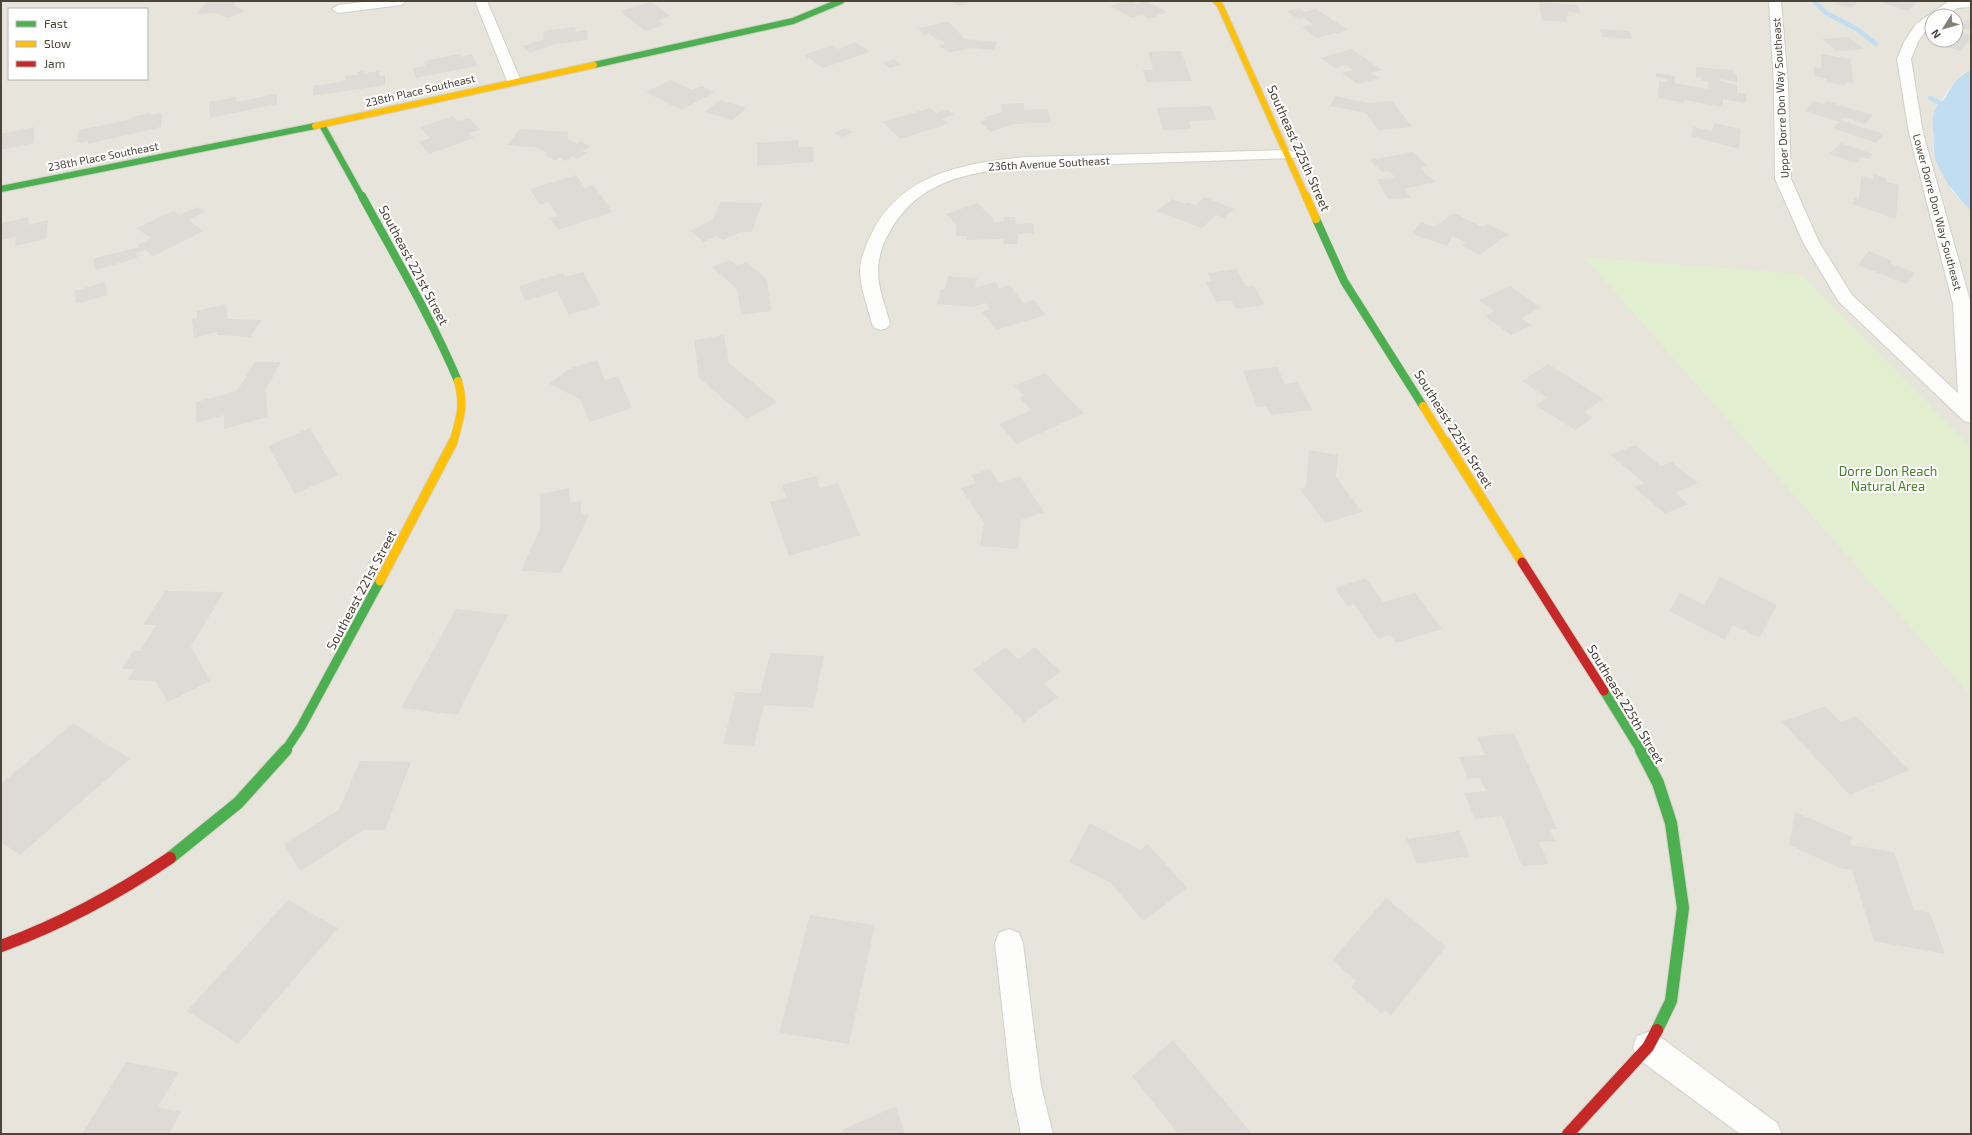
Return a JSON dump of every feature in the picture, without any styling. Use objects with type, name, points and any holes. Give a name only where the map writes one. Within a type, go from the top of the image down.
[{"type":"street","points":[[338,8],[402,1]]},
{"type":"street","points":[[481,1],[514,81]]},
{"type":"street","name":"238th Place Southeast","points":[[1,189],[322,125],[514,81],[793,21],[841,1]]},
{"type":"street","name":"Southeast 225th Street","points":[[1216,1],[1220,4],[1289,155],[1344,281],[1638,744],[1658,782],[1672,823],[1682,908],[1671,1000],[1648,1046],[1568,1134]]},
{"type":"street","name":"Upper Dorre Don Way Southeast","points":[[1775,1],[1782,86],[1782,179],[1811,242],[1845,298],[1970,415]]},
{"type":"street","points":[[1948,8],[1954,4],[1971,3]]},
{"type":"street","name":"Lower Dorre Don Way Southeast","points":[[1924,26],[1914,37],[1904,59],[1916,133],[1962,304],[1970,415]]},
{"type":"street","name":"Southeast 221st Street","points":[[1,946],[20,940],[108,898],[134,883],[178,853],[238,803],[283,754],[301,727],[345,647],[452,444],[460,424],[462,396],[451,362],[405,270],[322,125]]},
{"type":"street","name":"236th Avenue Southeast","points":[[882,324],[869,271],[873,249],[884,224],[897,206],[924,184],[968,169],[1007,163],[1289,155]]},
{"type":"street","points":[[1009,943],[1026,1086],[1037,1134]]},
{"type":"street","points":[[1648,1046],[1766,1134]]},
{"type":"shaded area","points":[[1,1],[1971,1],[1971,70],[1963,73],[1940,103],[1933,125],[1935,140],[1933,151],[1952,191],[1971,211],[1971,1134],[1,1134]]},
{"type":"green space","name":"Dorre Don Reach Natural Area","points":[[1584,257],[1801,274],[1971,447],[1971,696]]},
{"type":"water","points":[[1971,70],[1971,211],[1948,184],[1939,169],[1934,152],[1933,116],[1937,107],[1953,85],[1962,75]]},
{"type":"building","points":[[207,1],[236,1],[233,5],[246,11],[227,18],[217,13],[196,14]]},
{"type":"building","points":[[950,1],[971,1],[960,6]]},
{"type":"building","points":[[1124,1],[1131,1],[1137,4],[1146,1],[1167,12],[1149,19],[1142,15],[1132,18],[1110,6]]},
{"type":"building","points":[[1838,1],[1858,1],[1851,8],[1835,4]]},
{"type":"building","points":[[1877,1],[1913,1],[1917,2],[1908,11]]},
{"type":"building","points":[[651,2],[670,16],[658,20],[665,25],[645,31],[620,11]]},
{"type":"building","points":[[1539,2],[1578,5],[1580,13],[1568,12],[1569,17],[1566,16],[1567,22],[1542,20]]},
{"type":"building","points":[[1299,8],[1304,12],[1316,9],[1348,30],[1317,38],[1302,27],[1313,24],[1304,18],[1298,19],[1287,11]]},
{"type":"building","points":[[1967,20],[1971,21],[1971,31],[1964,29],[1964,23]]},
{"type":"building","points":[[949,22],[965,39],[997,42],[994,50],[971,48],[949,53],[939,45],[945,44],[943,41],[938,40],[929,34],[924,35],[918,28]]},
{"type":"building","points":[[575,27],[576,32],[587,30],[588,40],[556,44],[530,53],[523,46],[544,39],[543,31]]},
{"type":"building","points":[[1599,29],[1629,31],[1633,39],[1603,37]]},
{"type":"building","points":[[1964,33],[1971,35],[1971,39],[1964,47]]},
{"type":"building","points":[[1848,37],[1864,49],[1837,51],[1822,39]]},
{"type":"building","points":[[856,42],[870,52],[823,68],[804,55],[833,45],[838,49]]},
{"type":"building","points":[[1950,48],[1963,48],[1960,51]]},
{"type":"building","points":[[1352,49],[1382,70],[1371,73],[1379,78],[1358,84],[1342,73],[1353,70],[1346,65],[1335,68],[1320,58]]},
{"type":"building","points":[[1181,51],[1192,81],[1146,82],[1143,70],[1153,70],[1148,52]]},
{"type":"building","points":[[460,54],[461,57],[472,54],[477,66],[416,78],[413,68],[425,66],[424,61]]},
{"type":"building","points":[[1821,54],[1851,59],[1853,83],[1845,82],[1845,86],[1827,82],[1827,79],[1814,76],[1814,67],[1821,68]]},
{"type":"building","points":[[894,59],[901,64],[890,68],[883,63]]},
{"type":"building","points":[[1696,67],[1733,70],[1733,74],[1737,75],[1737,82],[1719,79],[1719,81],[1737,85],[1737,93],[1746,94],[1746,103],[1723,99],[1723,107],[1684,100],[1684,103],[1658,98],[1659,81],[1667,82],[1667,79],[1656,77],[1656,73],[1675,76],[1675,83],[1708,89],[1709,82],[1701,81],[1701,78],[1696,77]]},
{"type":"building","points":[[363,71],[365,73],[379,71],[380,76],[385,75],[385,85],[313,96],[313,86],[345,81],[345,76],[357,75],[357,72]]},
{"type":"building","points":[[671,80],[692,90],[701,86],[715,92],[681,110],[646,92]]},
{"type":"building","points":[[277,94],[277,104],[210,118],[209,102],[236,97],[236,102]]},
{"type":"building","points":[[1335,96],[1369,103],[1392,101],[1412,127],[1378,130],[1366,113],[1330,106]]},
{"type":"building","points":[[720,100],[747,108],[732,120],[705,112]]},
{"type":"building","points":[[1814,101],[1823,104],[1826,101],[1873,115],[1865,124],[1843,117],[1840,120],[1884,134],[1876,143],[1833,128],[1839,122],[1805,111]]},
{"type":"building","points":[[1023,103],[1025,110],[1048,109],[1051,123],[1013,124],[991,132],[980,122],[986,120],[983,118],[1002,112],[1001,104]]},
{"type":"building","points":[[1211,106],[1216,120],[1189,121],[1191,129],[1163,130],[1157,108]]},
{"type":"building","points":[[930,108],[936,113],[948,110],[954,115],[942,119],[948,124],[900,139],[882,122]]},
{"type":"building","points":[[150,113],[150,115],[162,113],[161,127],[88,144],[88,141],[77,143],[79,130],[133,119],[133,117]]},
{"type":"building","points":[[453,116],[458,121],[469,118],[481,130],[470,133],[474,138],[429,154],[419,142],[430,138],[420,127]]},
{"type":"building","points":[[1714,123],[1741,129],[1739,149],[1691,136],[1693,127],[1712,131]]},
{"type":"building","points":[[34,127],[34,143],[1,150],[1,134]]},
{"type":"building","points":[[845,128],[853,132],[842,137],[834,133]]},
{"type":"building","points":[[520,129],[568,132],[568,139],[577,143],[581,141],[591,147],[582,151],[587,153],[577,159],[573,156],[565,161],[560,158],[555,161],[545,155],[548,153],[537,148],[507,145]]},
{"type":"building","points":[[798,140],[799,147],[813,147],[814,162],[757,166],[757,143]]},
{"type":"building","points":[[1841,143],[1873,154],[1868,159],[1862,157],[1856,163],[1829,154]]},
{"type":"building","points":[[1413,152],[1428,166],[1420,168],[1435,182],[1405,189],[1410,198],[1388,199],[1377,179],[1396,178],[1388,171],[1382,172],[1370,160]]},
{"type":"building","points":[[1873,174],[1886,178],[1886,182],[1899,185],[1896,219],[1853,204],[1854,198],[1859,200],[1861,176],[1873,179]]},
{"type":"building","points":[[576,175],[585,188],[593,185],[613,212],[558,230],[550,218],[558,216],[549,202],[540,205],[530,189]]},
{"type":"building","points":[[1204,197],[1234,209],[1224,218],[1216,215],[1202,228],[1157,211],[1172,199],[1185,204],[1187,202],[1196,205]]},
{"type":"building","points":[[721,202],[762,203],[752,232],[740,232],[723,240],[717,236],[704,242],[690,231],[712,220]]},
{"type":"building","points":[[977,203],[993,218],[993,222],[1004,222],[1004,217],[1015,217],[1016,224],[1033,223],[1034,233],[1018,234],[1018,244],[1004,244],[1003,239],[967,240],[967,236],[956,236],[956,224],[946,214]]},
{"type":"building","points":[[198,207],[205,212],[188,220],[204,231],[153,256],[145,250],[136,253],[137,258],[95,270],[94,258],[140,247],[137,245],[151,238],[136,228],[173,211],[180,215]]},
{"type":"building","points":[[1454,213],[1482,227],[1487,224],[1509,234],[1480,255],[1461,245],[1466,243],[1453,236],[1447,246],[1412,234],[1421,222],[1434,227]]},
{"type":"building","points":[[29,217],[28,225],[48,220],[46,239],[15,246],[16,237],[1,240],[1,223]]},
{"type":"building","points":[[1869,251],[1892,261],[1890,263],[1915,273],[1906,284],[1858,265]]},
{"type":"building","points":[[730,260],[738,266],[746,262],[767,279],[771,311],[741,315],[737,289],[712,267]]},
{"type":"building","points":[[1236,269],[1246,287],[1254,286],[1265,305],[1236,309],[1231,300],[1216,302],[1206,282],[1212,281],[1208,273]]},
{"type":"building","points":[[583,272],[601,305],[569,315],[557,291],[525,301],[519,286],[563,273],[565,277]]},
{"type":"building","points":[[948,276],[977,278],[975,288],[995,282],[1000,288],[1010,285],[1023,303],[1034,300],[1046,315],[996,330],[982,312],[990,309],[985,303],[973,307],[937,304],[941,289],[945,289]]},
{"type":"building","points":[[105,282],[107,295],[76,304],[74,291]]},
{"type":"building","points":[[1510,286],[1541,308],[1521,318],[1531,325],[1511,335],[1485,316],[1494,311],[1479,300]]},
{"type":"building","points":[[226,304],[228,319],[262,320],[250,337],[217,335],[217,332],[194,338],[192,319],[197,318],[197,311]]},
{"type":"building","points":[[724,335],[729,363],[777,402],[747,419],[699,378],[694,340]]},
{"type":"building","points":[[597,360],[605,380],[618,376],[632,408],[590,422],[580,399],[549,384],[569,369]]},
{"type":"building","points":[[255,362],[281,362],[266,389],[268,417],[224,429],[224,415],[196,423],[196,402],[237,391]]},
{"type":"building","points":[[1548,364],[1604,399],[1584,412],[1593,418],[1575,430],[1536,405],[1547,398],[1522,381]]},
{"type":"building","points":[[1277,367],[1285,384],[1297,382],[1313,410],[1271,415],[1266,406],[1257,407],[1243,371]]},
{"type":"building","points":[[1045,373],[1084,413],[1017,444],[999,424],[1031,410],[1019,397],[1024,396],[1014,386]]},
{"type":"building","points":[[310,428],[338,475],[295,494],[268,446]]},
{"type":"building","points":[[1635,445],[1661,466],[1672,462],[1698,483],[1675,493],[1688,504],[1665,514],[1634,487],[1644,483],[1610,455]]},
{"type":"building","points":[[1309,450],[1338,455],[1336,477],[1362,512],[1325,523],[1300,489],[1306,487]]},
{"type":"building","points":[[990,469],[999,483],[1020,476],[1044,512],[1021,520],[1018,549],[980,546],[984,523],[961,488],[976,483],[971,475]]},
{"type":"building","points":[[816,476],[820,488],[838,483],[860,535],[789,556],[770,502],[786,498],[782,485]]},
{"type":"building","points":[[569,488],[570,503],[581,501],[581,514],[589,515],[561,573],[521,571],[540,529],[540,494]]},
{"type":"building","points":[[1720,577],[1777,605],[1759,638],[1733,625],[1725,640],[1669,611],[1680,593],[1704,605]]},
{"type":"building","points":[[1366,578],[1383,602],[1415,593],[1442,629],[1396,643],[1390,635],[1378,639],[1354,604],[1347,606],[1335,588]]},
{"type":"building","points":[[165,591],[224,592],[191,646],[210,681],[168,702],[155,681],[127,680],[135,669],[122,669],[133,651],[140,651],[156,625],[143,625]]},
{"type":"building","points":[[456,609],[508,615],[457,715],[401,708]]},
{"type":"building","points":[[1006,647],[1018,659],[1035,647],[1061,672],[1044,684],[1058,697],[1024,722],[973,670]]},
{"type":"building","points":[[770,653],[824,656],[813,708],[764,705],[754,746],[723,744],[736,692],[760,693]]},
{"type":"building","points":[[1825,706],[1841,722],[1856,716],[1909,770],[1850,795],[1782,722]]},
{"type":"building","points":[[73,723],[130,759],[20,855],[1,842],[1,784]]},
{"type":"building","points":[[1514,733],[1557,829],[1549,829],[1555,841],[1539,842],[1549,864],[1522,866],[1502,816],[1475,819],[1464,793],[1486,791],[1480,778],[1468,779],[1459,757],[1485,755],[1477,737]]},
{"type":"building","points":[[360,761],[411,762],[385,830],[364,830],[300,871],[284,844],[339,810]]},
{"type":"building","points":[[1795,812],[1852,837],[1850,845],[1894,852],[1914,910],[1930,913],[1945,954],[1874,941],[1852,870],[1840,868],[1789,845]]},
{"type":"building","points":[[1090,823],[1140,850],[1148,844],[1187,888],[1143,921],[1111,883],[1069,862]]},
{"type":"building","points":[[1459,831],[1470,856],[1417,864],[1406,839]]},
{"type":"building","points":[[1386,898],[1446,947],[1391,1015],[1385,1010],[1382,1014],[1351,987],[1356,981],[1332,960]]},
{"type":"building","points":[[288,900],[338,928],[238,1044],[187,1011]]},
{"type":"building","points":[[810,915],[875,925],[849,1044],[779,1033]]},
{"type":"building","points":[[1173,1040],[1252,1134],[1178,1134],[1132,1076]]},
{"type":"building","points":[[126,1062],[179,1072],[158,1107],[181,1112],[169,1134],[82,1134]]},
{"type":"building","points":[[896,1106],[905,1134],[844,1134],[842,1130]]},
{"type":"waterway","points":[[1814,1],[1826,13],[1857,29],[1876,44]]},
{"type":"waterway","points":[[1930,98],[1948,107]]},
{"type":"traffic: fast","points":[[594,65],[793,21],[841,1]]},
{"type":"traffic: fast","points":[[322,125],[403,270],[448,357],[458,381]]},
{"type":"traffic: fast","points":[[1,189],[315,126]]},
{"type":"traffic: fast","points":[[1316,219],[1344,281],[1423,406]]},
{"type":"traffic: fast","points":[[170,858],[238,803],[283,754],[301,727],[380,581]]},
{"type":"traffic: fast","points":[[1604,691],[1638,744],[1658,783],[1671,823],[1678,865],[1683,908],[1671,1001],[1657,1030]]},
{"type":"traffic: slow","points":[[1216,1],[1220,5],[1316,219]]},
{"type":"traffic: slow","points":[[315,126],[594,65]]},
{"type":"traffic: slow","points":[[380,581],[452,445],[462,410],[462,397],[458,381]]},
{"type":"traffic: slow","points":[[1423,406],[1522,562]]},
{"type":"traffic: jam","points":[[1522,562],[1604,691]]},
{"type":"traffic: jam","points":[[1,946],[67,919],[110,896],[170,858]]},
{"type":"traffic: jam","points":[[1568,1134],[1648,1047],[1657,1030]]}]
